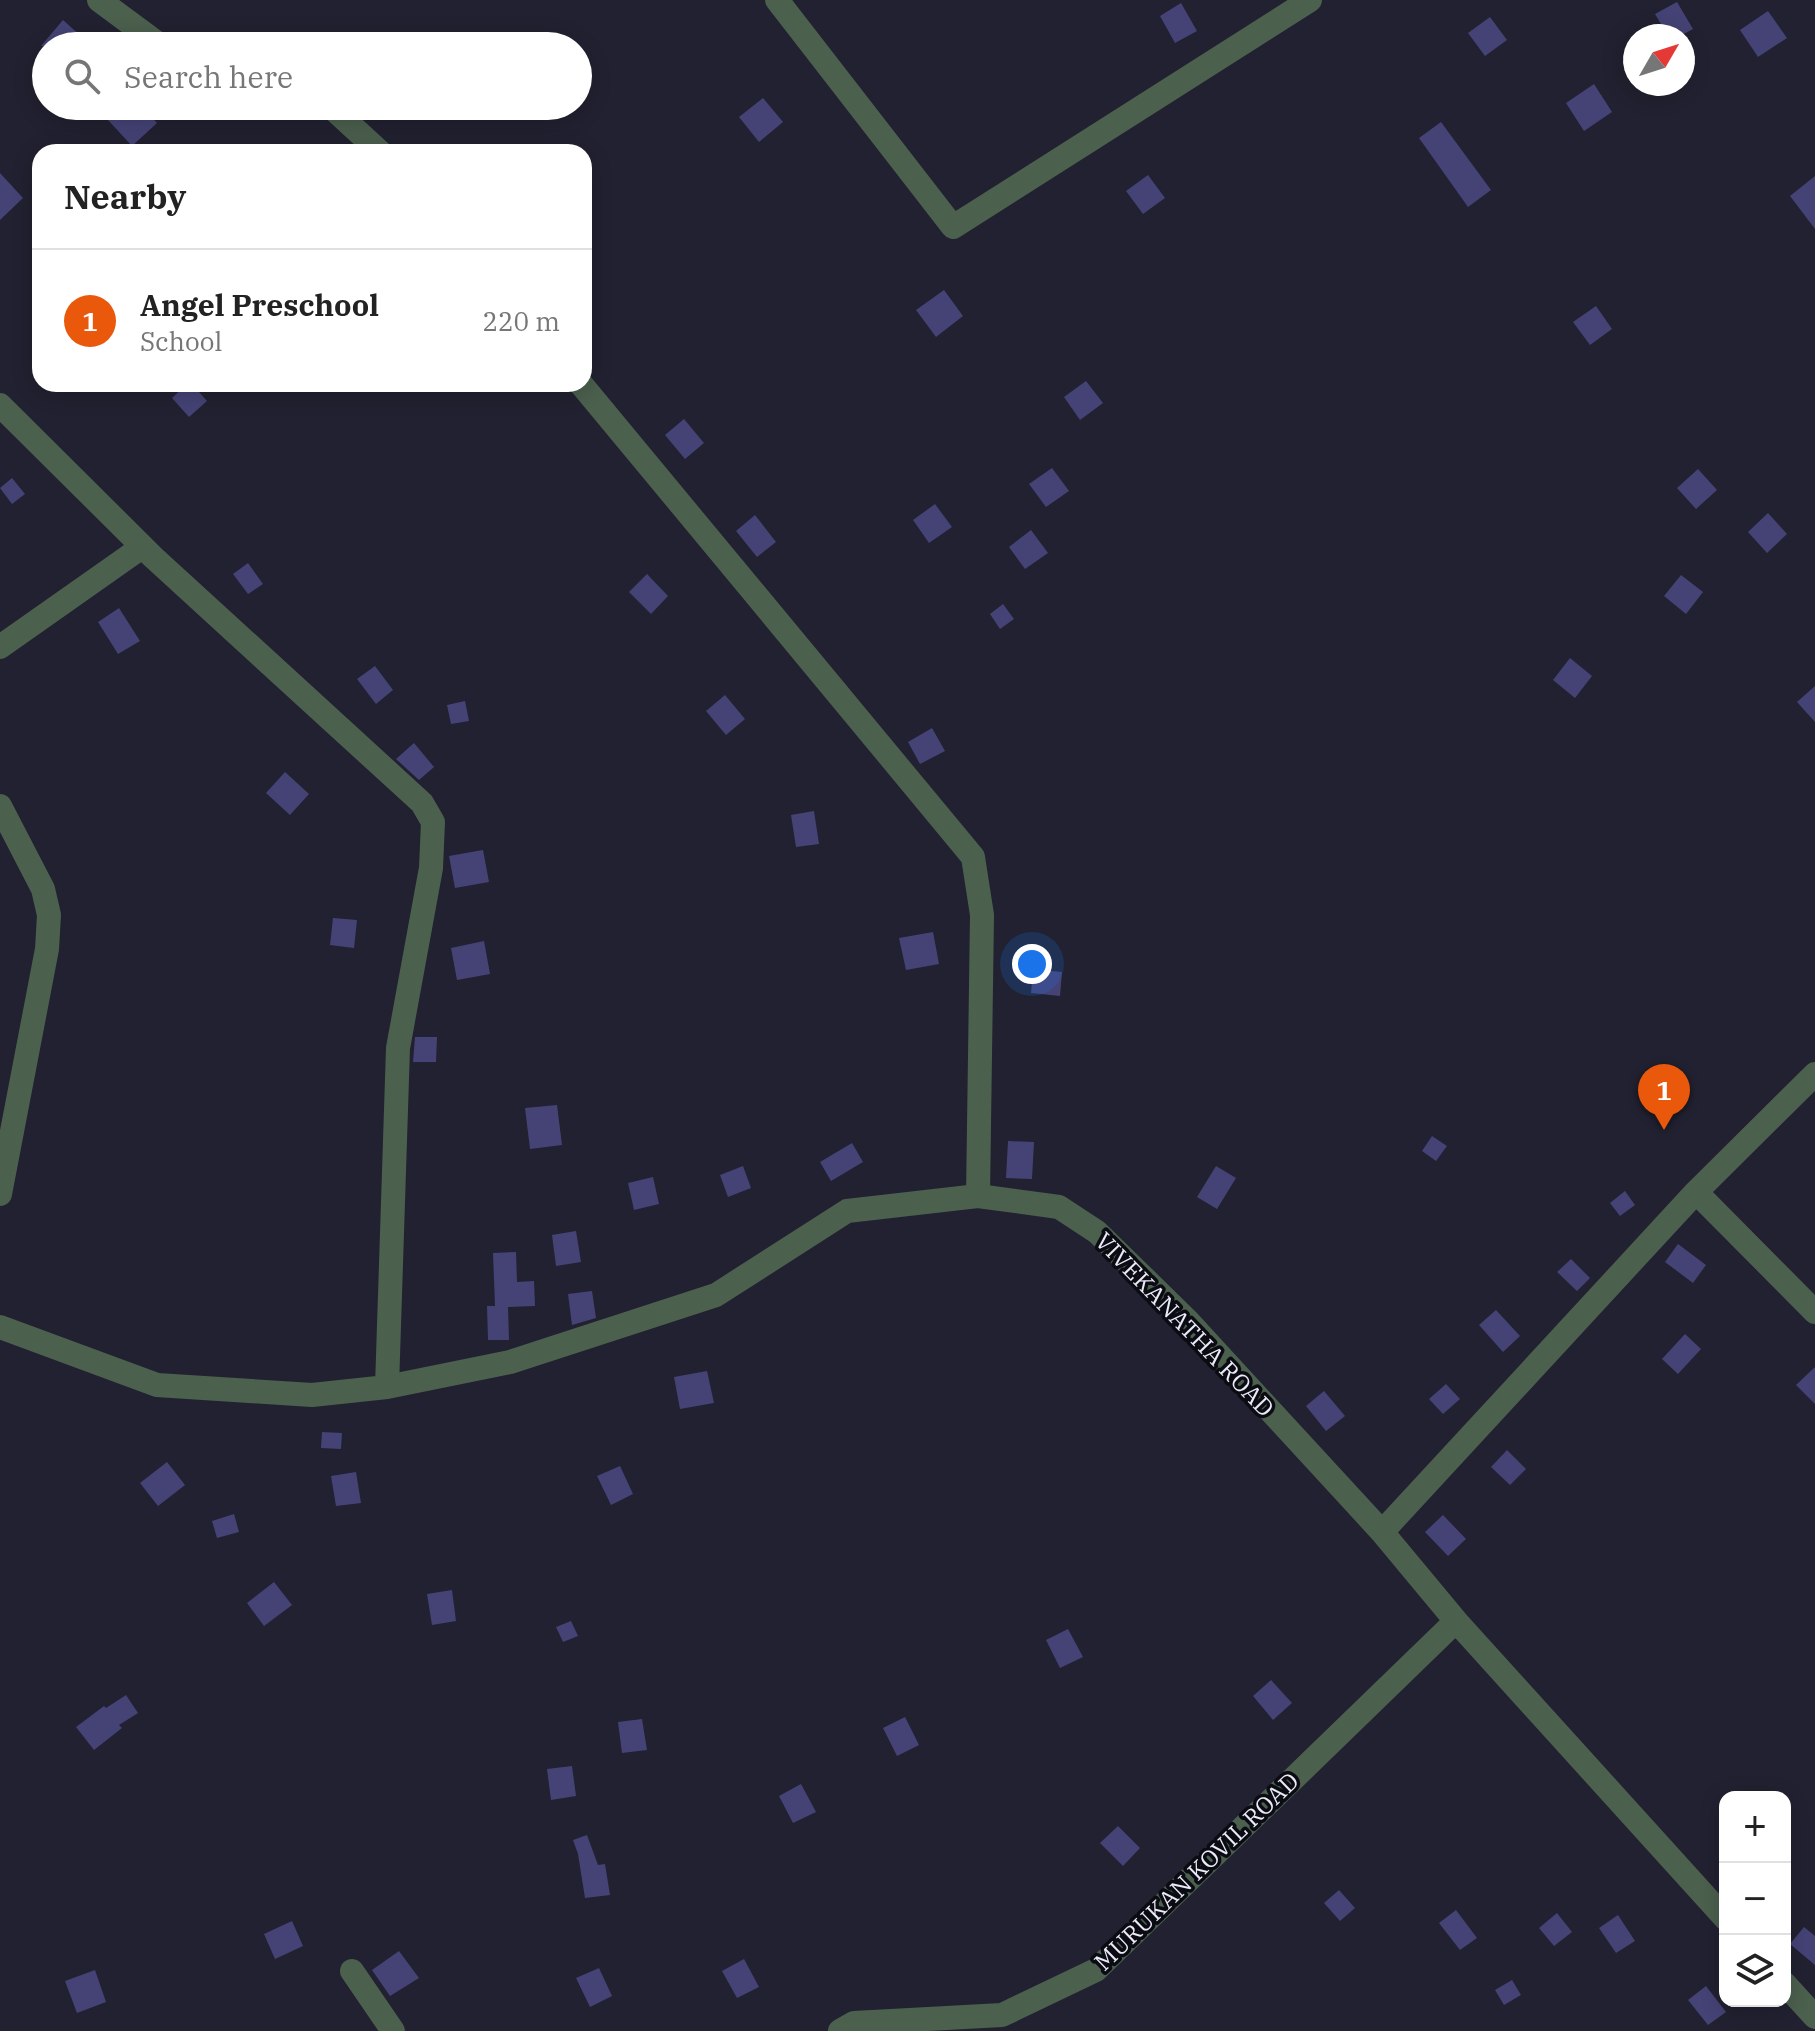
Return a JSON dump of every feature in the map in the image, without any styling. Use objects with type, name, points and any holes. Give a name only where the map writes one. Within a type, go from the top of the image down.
[{"type":"street","points":[[99,0],[142,32]]},
{"type":"street","points":[[777,0],[953,227],[1310,0]]},
{"type":"street","points":[[345,120],[371,144]]},
{"type":"street","points":[[588,392],[973,857],[982,915],[978,1196]]},
{"type":"street","points":[[0,405],[142,547],[422,803],[433,822],[431,868],[398,1048],[387,1387]]},
{"type":"street","points":[[0,647],[142,547]]},
{"type":"street","points":[[0,806],[43,889],[49,915],[47,949],[0,1194]]},
{"type":"street","points":[[1382,1532],[1696,1192],[1815,1074]]},
{"type":"street","points":[[1696,1192],[1815,1312]]},
{"type":"street","name":"VIVEKANATHA ROAD","points":[[0,1327],[157,1385],[312,1395],[387,1387],[510,1362],[716,1295],[847,1211],[978,1196],[1059,1207],[1097,1232],[1186,1319],[1382,1532],[1456,1621],[1719,1911]]},
{"type":"street","name":"MURUKAN KOVIL ROAD","points":[[840,2031],[854,2023],[1002,2015],[1096,1970],[1456,1621]]},
{"type":"street","points":[[352,1971],[393,2031]]},
{"type":"street","points":[[1791,1991],[1815,2017]]},
{"type":"building","points":[[1677,2],[1690,24],[1661,24],[1655,14]]},
{"type":"building","points":[[1181,3],[1197,31],[1175,43],[1160,16]]},
{"type":"building","points":[[1768,11],[1787,38],[1758,57],[1740,30]]},
{"type":"building","points":[[1490,17],[1507,40],[1485,56],[1468,33]]},
{"type":"building","points":[[63,20],[76,32],[53,32]]},
{"type":"building","points":[[1594,84],[1612,112],[1584,131],[1566,103]]},
{"type":"building","points":[[763,98],[783,122],[759,142],[739,117]]},
{"type":"building","points":[[108,120],[154,120],[157,123],[134,144],[130,144]]},
{"type":"building","points":[[1441,122],[1491,190],[1468,207],[1419,138]]},
{"type":"building","points":[[0,173],[23,198],[0,220]]},
{"type":"building","points":[[1148,175],[1165,198],[1143,214],[1126,191]]},
{"type":"building","points":[[1815,176],[1815,229],[1790,196]]},
{"type":"building","points":[[944,290],[963,316],[936,337],[916,310]]},
{"type":"building","points":[[1596,306],[1612,329],[1590,345],[1573,322]]},
{"type":"building","points":[[1086,381],[1103,403],[1080,420],[1064,397]]},
{"type":"building","points":[[178,392],[199,392],[207,401],[189,417],[172,398]]},
{"type":"building","points":[[684,419],[704,443],[685,459],[665,435]]},
{"type":"building","points":[[1052,468],[1069,491],[1046,507],[1029,484]]},
{"type":"building","points":[[1698,469],[1717,490],[1696,509],[1677,488]]},
{"type":"building","points":[[12,478],[25,494],[12,504],[0,488]]},
{"type":"building","points":[[935,504],[952,527],[929,543],[913,520]]},
{"type":"building","points":[[1768,513],[1787,534],[1767,553],[1748,532]]},
{"type":"building","points":[[755,515],[776,542],[757,557],[736,531]]},
{"type":"building","points":[[1031,530],[1048,553],[1025,569],[1009,547]]},
{"type":"building","points":[[248,563],[263,584],[248,594],[233,574]]},
{"type":"building","points":[[647,574],[668,596],[651,614],[629,592]]},
{"type":"building","points":[[1681,575],[1703,592],[1686,614],[1664,596]]},
{"type":"building","points":[[1003,604],[1014,619],[1000,629],[990,614]]},
{"type":"building","points":[[119,608],[140,641],[118,654],[98,622]]},
{"type":"building","points":[[1570,658],[1592,676],[1575,698],[1553,680]]},
{"type":"building","points":[[375,666],[393,690],[376,704],[357,679]]},
{"type":"building","points":[[1815,686],[1815,722],[1797,702]]},
{"type":"building","points":[[725,695],[745,719],[726,735],[706,711]]},
{"type":"building","points":[[465,701],[469,721],[451,724],[447,705]]},
{"type":"building","points":[[932,728],[945,751],[920,764],[908,742]]},
{"type":"building","points":[[414,743],[434,767],[419,780],[396,759]]},
{"type":"building","points":[[285,772],[309,794],[290,815],[266,793]]},
{"type":"building","points":[[814,811],[819,844],[796,847],[791,815]]},
{"type":"building","points":[[483,850],[489,882],[455,888],[449,856]]},
{"type":"building","points":[[333,918],[357,920],[354,948],[330,945]]},
{"type":"building","points":[[933,932],[939,964],[906,970],[899,938]]},
{"type":"building","points":[[484,941],[490,974],[457,980],[451,948]]},
{"type":"building","points":[[1033,969],[1062,972],[1060,996],[1031,993]]},
{"type":"building","points":[[415,1037],[437,1037],[436,1062],[413,1062]]},
{"type":"building","points":[[557,1105],[562,1145],[530,1149],[525,1108]]},
{"type":"building","points":[[1432,1136],[1447,1146],[1436,1161],[1422,1151]]},
{"type":"building","points":[[1008,1141],[1034,1142],[1032,1179],[1006,1178]]},
{"type":"building","points":[[852,1143],[863,1162],[831,1181],[820,1162]]},
{"type":"building","points":[[743,1166],[751,1188],[728,1197],[720,1175]]},
{"type":"building","points":[[1216,1166],[1236,1178],[1217,1209],[1197,1197]]},
{"type":"building","points":[[653,1177],[659,1204],[634,1210],[628,1183]]},
{"type":"building","points":[[1625,1191],[1635,1205],[1620,1216],[1610,1203]]},
{"type":"building","points":[[576,1231],[581,1262],[556,1266],[552,1235]]},
{"type":"building","points":[[1678,1244],[1706,1265],[1693,1283],[1665,1262]]},
{"type":"building","points":[[516,1252],[517,1282],[534,1281],[535,1306],[508,1307],[509,1340],[488,1340],[487,1306],[495,1306],[493,1253]]},
{"type":"building","points":[[1571,1259],[1590,1278],[1577,1291],[1557,1272]]},
{"type":"building","points":[[592,1291],[596,1318],[572,1325],[568,1294]]},
{"type":"building","points":[[1496,1310],[1520,1336],[1503,1352],[1479,1325]]},
{"type":"building","points":[[1685,1334],[1701,1349],[1678,1374],[1662,1359]]},
{"type":"building","points":[[1815,1367],[1815,1404],[1796,1385]]},
{"type":"building","points":[[707,1371],[714,1403],[680,1409],[674,1377]]},
{"type":"building","points":[[1446,1384],[1460,1399],[1443,1414],[1429,1399]]},
{"type":"building","points":[[1324,1391],[1345,1416],[1326,1431],[1306,1406]]},
{"type":"building","points":[[322,1432],[342,1433],[341,1449],[321,1448]]},
{"type":"building","points":[[1507,1450],[1526,1469],[1510,1485],[1491,1467]]},
{"type":"building","points":[[167,1462],[185,1485],[158,1506],[140,1483]]},
{"type":"building","points":[[620,1466],[633,1494],[611,1505],[597,1476]]},
{"type":"building","points":[[356,1472],[361,1503],[336,1506],[331,1476]]},
{"type":"building","points":[[234,1514],[239,1532],[217,1538],[212,1521]]},
{"type":"building","points":[[1443,1515],[1466,1539],[1448,1556],[1425,1532]]},
{"type":"building","points":[[274,1582],[292,1605],[264,1626],[247,1603]]},
{"type":"building","points":[[452,1590],[456,1621],[432,1625],[427,1594]]},
{"type":"building","points":[[571,1621],[578,1636],[563,1642],[556,1627]]},
{"type":"building","points":[[1068,1629],[1083,1657],[1060,1668],[1046,1640]]},
{"type":"building","points":[[1271,1680],[1292,1703],[1273,1720],[1253,1696]]},
{"type":"building","points":[[126,1695],[138,1713],[119,1725],[122,1728],[94,1750],[76,1727],[104,1706],[106,1708]]},
{"type":"building","points":[[905,1717],[919,1745],[897,1756],[883,1728]]},
{"type":"building","points":[[642,1719],[647,1750],[622,1753],[618,1722]]},
{"type":"building","points":[[572,1766],[576,1796],[551,1800],[547,1769]]},
{"type":"building","points":[[801,1784],[816,1812],[793,1823],[779,1796]]},
{"type":"building","points":[[1118,1826],[1140,1848],[1123,1866],[1100,1843]]},
{"type":"building","points":[[587,1835],[598,1865],[605,1864],[610,1895],[585,1898],[573,1840]]},
{"type":"building","points":[[1339,1890],[1355,1908],[1340,1921],[1324,1903]]},
{"type":"building","points":[[1456,1910],[1477,1938],[1460,1950],[1439,1923]]},
{"type":"building","points":[[1557,1913],[1572,1932],[1554,1946],[1539,1928]]},
{"type":"building","points":[[1618,1915],[1635,1941],[1616,1953],[1599,1928]]},
{"type":"building","points":[[292,1921],[303,1946],[275,1959],[264,1934]]},
{"type":"building","points":[[1804,1927],[1815,1936],[1815,1965],[1791,1945]]},
{"type":"building","points":[[399,1951],[419,1978],[390,1996],[372,1970]]},
{"type":"building","points":[[744,1959],[759,1987],[737,1998],[722,1971]]},
{"type":"building","points":[[599,1968],[612,1996],[590,2007],[576,1978]]},
{"type":"building","points":[[95,1970],[106,2002],[77,2013],[65,1981]]},
{"type":"building","points":[[1512,1980],[1521,1995],[1504,2005],[1495,1990]]},
{"type":"building","points":[[1706,1986],[1719,2007],[1726,2012],[1708,2025],[1688,2000]]},
{"type":"place","name":"Angel Preschool","points":[[1664,1130]]}]
